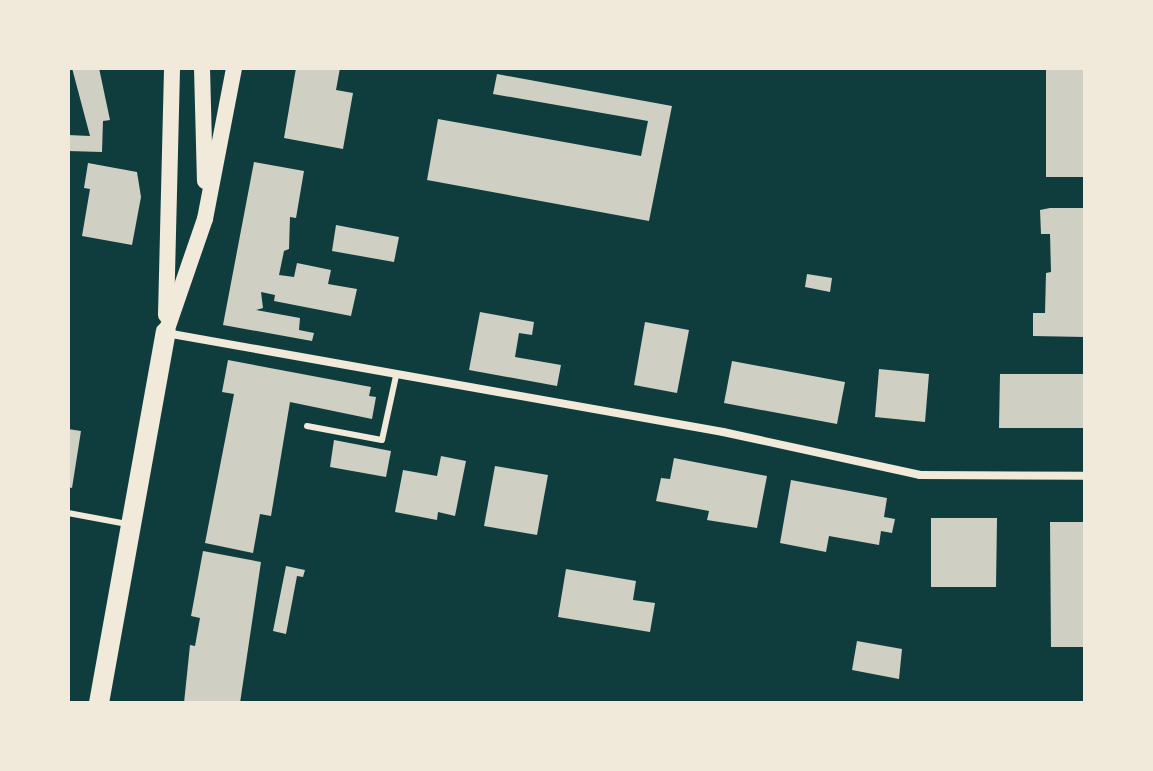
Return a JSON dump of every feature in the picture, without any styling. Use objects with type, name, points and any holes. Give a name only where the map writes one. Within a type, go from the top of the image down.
[{"type":"main road","points":[[166,332],[172,68]]},
{"type":"main road","points":[[202,68],[205,219]]},
{"type":"main road","points":[[99,703],[166,332],[205,219],[234,68]]},
{"type":"street","points":[[166,332],[396,376],[723,432],[920,475],[1085,476]]},
{"type":"lane","points":[[307,426],[382,440],[396,376]]},
{"type":"lane","points":[[68,513],[131,525]]},
{"type":"building","points":[[72,68],[99,68],[110,120],[103,121],[102,152],[68,151],[68,135],[90,136]]},
{"type":"building","points":[[296,68],[340,68],[336,90],[353,93],[343,149],[284,138]]},
{"type":"building","points":[[1046,68],[1085,68],[1085,177],[1046,177]]},
{"type":"building","points":[[497,74],[672,106],[649,221],[427,180],[438,119],[641,156],[648,121],[493,94]]},
{"type":"building","points":[[254,162],[304,171],[296,218],[290,217],[289,249],[284,251],[279,275],[294,277],[297,263],[331,270],[328,284],[357,289],[351,316],[274,301],[275,295],[261,292],[263,308],[256,310],[300,318],[299,330],[314,333],[312,341],[223,325]]},
{"type":"building","points":[[88,163],[137,172],[141,197],[132,245],[82,236],[90,189],[84,188]]},
{"type":"building","points":[[1085,208],[1085,337],[1033,336],[1033,313],[1045,313],[1046,273],[1051,272],[1050,234],[1041,234],[1040,210]]},
{"type":"building","points":[[336,225],[399,237],[394,262],[332,251]]},
{"type":"building","points":[[807,274],[832,278],[830,292],[805,287]]},
{"type":"building","points":[[480,312],[534,322],[532,335],[519,333],[515,357],[561,365],[557,386],[469,370]]},
{"type":"building","points":[[645,322],[689,330],[677,393],[634,385]]},
{"type":"building","points":[[228,360],[371,387],[369,396],[376,397],[372,419],[290,402],[271,516],[260,514],[253,553],[205,543],[234,394],[222,392]]},
{"type":"building","points":[[732,361],[845,382],[837,424],[724,403]]},
{"type":"building","points":[[879,369],[929,374],[925,422],[875,417]]},
{"type":"building","points":[[1000,374],[1085,374],[1085,428],[999,428]]},
{"type":"building","points":[[68,429],[81,431],[72,488],[68,487]]},
{"type":"building","points":[[334,440],[391,451],[386,477],[330,467]]},
{"type":"building","points":[[441,456],[466,461],[455,516],[438,512],[437,520],[395,512],[403,470],[437,476]]},
{"type":"building","points":[[674,458],[767,476],[757,528],[707,520],[709,511],[656,501],[661,478],[670,479]]},
{"type":"building","points":[[495,466],[548,475],[537,535],[484,526]]},
{"type":"building","points":[[791,480],[887,498],[884,517],[895,519],[892,533],[881,531],[879,545],[829,536],[826,552],[780,543]]},
{"type":"building","points":[[931,518],[997,518],[996,587],[931,587]]},
{"type":"building","points":[[1050,522],[1085,522],[1085,647],[1051,647]]},
{"type":"building","points":[[203,551],[261,562],[240,703],[184,703],[190,645],[195,646],[200,618],[191,616]]},
{"type":"building","points":[[286,566],[305,570],[303,577],[297,576],[286,634],[273,631]]},
{"type":"building","points":[[566,569],[636,581],[633,600],[655,603],[650,632],[558,617]]},
{"type":"building","points":[[857,641],[902,649],[899,679],[852,670]]}]
